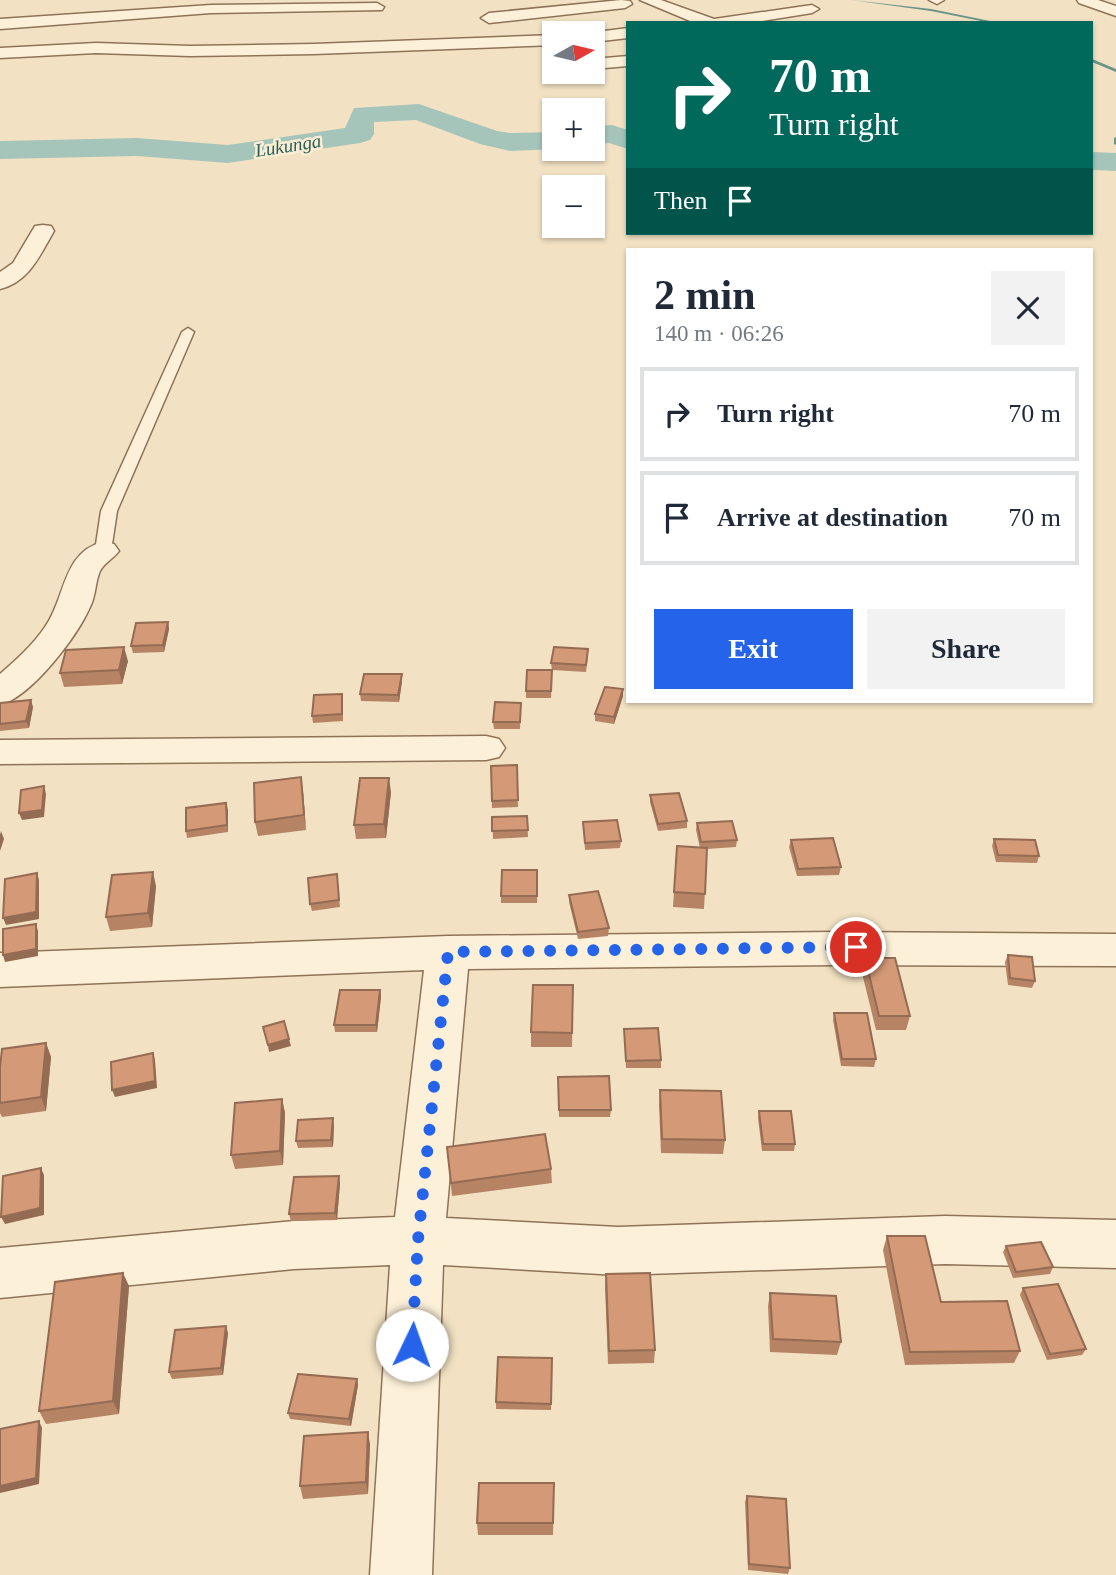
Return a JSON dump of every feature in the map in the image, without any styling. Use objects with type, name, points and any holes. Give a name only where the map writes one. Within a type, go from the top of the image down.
[{"type":"street","points":[[647,0],[705,21]]},
{"type":"street","points":[[1084,0],[1116,12]]},
{"type":"street","points":[[471,19],[625,4]]},
{"type":"street","points":[[96,48],[124,32],[134,7]]},
{"type":"street","points":[[0,24],[134,7],[252,10],[377,7]]},
{"type":"street","points":[[731,21],[812,9]]},
{"type":"street","points":[[252,10],[262,29]]},
{"type":"street","points":[[606,36],[626,33]]},
{"type":"street","points":[[190,51],[200,34]]},
{"type":"street","points":[[0,53],[96,48],[190,51],[542,41]]},
{"type":"street","points":[[606,63],[626,61]]},
{"type":"street","points":[[309,65],[336,66]]},
{"type":"street","points":[[0,282],[22,267],[43,231]]},
{"type":"street","points":[[0,694],[44,652],[61,630],[75,605],[86,565],[103,551]]},
{"type":"street","points":[[0,752],[486,748]]},
{"type":"street","points":[[0,970],[226,958],[448,952],[856,947],[1116,950]]},
{"type":"street","points":[[401,1575],[418,1240],[448,952]]},
{"type":"street","points":[[0,1273],[294,1245],[418,1240],[618,1251],[945,1240],[1116,1244]]},
{"type":"lane","points":[[103,551],[109,510],[188,332]]},
{"type":"building","points":[[168,622],[163,645],[131,646],[136,623]]},
{"type":"building","points":[[124,647],[119,670],[60,673],[66,650]]},
{"type":"building","points":[[554,647],[588,649],[586,665],[551,663]]},
{"type":"building","points":[[527,670],[552,670],[551,691],[526,691]]},
{"type":"building","points":[[364,674],[402,674],[398,695],[360,694]]},
{"type":"building","points":[[605,687],[623,689],[614,717],[595,714]]},
{"type":"building","points":[[342,694],[342,714],[312,716],[314,695]]},
{"type":"building","points":[[31,700],[26,721],[0,724],[0,703]]},
{"type":"building","points":[[495,702],[521,703],[520,722],[493,722]]},
{"type":"building","points":[[517,765],[518,800],[492,801],[491,766]]},
{"type":"building","points":[[301,777],[304,815],[255,822],[254,783]]},
{"type":"building","points":[[360,778],[389,778],[384,824],[354,825]]},
{"type":"building","points":[[44,786],[42,810],[19,813],[21,790]]},
{"type":"building","points":[[679,793],[687,821],[658,824],[650,795]]},
{"type":"building","points":[[226,803],[227,825],[186,831],[186,808]]},
{"type":"building","points":[[527,816],[528,830],[492,831],[492,817]]},
{"type":"building","points":[[617,820],[621,841],[585,843],[583,822]]},
{"type":"building","points":[[732,821],[737,840],[701,842],[697,823]]},
{"type":"building","points":[[833,838],[841,867],[798,869],[791,840]]},
{"type":"building","points":[[994,839],[1035,840],[1039,856],[998,855]]},
{"type":"building","points":[[677,846],[707,848],[705,894],[674,892]]},
{"type":"building","points":[[502,870],[537,870],[537,896],[501,896]]},
{"type":"building","points":[[153,872],[148,913],[106,917],[112,875]]},
{"type":"building","points":[[37,873],[36,912],[3,918],[5,879]]},
{"type":"building","points":[[337,874],[339,900],[310,904],[308,878]]},
{"type":"building","points":[[598,891],[609,928],[578,932],[569,895]]},
{"type":"building","points":[[36,924],[36,949],[3,955],[3,929]]},
{"type":"building","points":[[1008,955],[1032,957],[1035,981],[1010,978]]},
{"type":"building","points":[[865,958],[895,958],[910,1016],[879,1016]]},
{"type":"building","points":[[533,985],[573,985],[572,1033],[531,1032]]},
{"type":"building","points":[[340,990],[380,990],[376,1025],[334,1025]]},
{"type":"building","points":[[834,1013],[867,1013],[876,1059],[842,1059]]},
{"type":"building","points":[[284,1021],[289,1039],[268,1045],[263,1027]]},
{"type":"building","points":[[658,1028],[661,1060],[626,1061],[624,1029]]},
{"type":"building","points":[[46,1043],[41,1097],[0,1103],[2,1049]]},
{"type":"building","points":[[153,1053],[155,1081],[112,1090],[111,1062]]},
{"type":"building","points":[[609,1076],[611,1110],[559,1110],[558,1077]]},
{"type":"building","points":[[660,1090],[721,1091],[725,1140],[662,1139]]},
{"type":"building","points":[[282,1099],[280,1151],[231,1155],[235,1103]]},
{"type":"building","points":[[759,1111],[791,1111],[795,1144],[763,1144]]},
{"type":"building","points":[[333,1118],[331,1140],[296,1141],[298,1120]]},
{"type":"building","points":[[545,1134],[551,1169],[451,1183],[447,1147]]},
{"type":"building","points":[[41,1168],[40,1208],[1,1217],[3,1176]]},
{"type":"building","points":[[339,1176],[335,1213],[289,1214],[294,1177]]},
{"type":"building","points":[[887,1236],[925,1236],[941,1302],[1007,1301],[1020,1351],[910,1352]]},
{"type":"building","points":[[1041,1242],[1053,1267],[1016,1272],[1006,1246]]},
{"type":"building","points":[[123,1273],[113,1401],[39,1411],[55,1282]]},
{"type":"building","points":[[650,1273],[655,1350],[609,1351],[606,1274]]},
{"type":"building","points":[[1058,1284],[1086,1349],[1050,1354],[1023,1288]]},
{"type":"building","points":[[770,1293],[836,1296],[841,1342],[773,1339]]},
{"type":"building","points":[[226,1326],[221,1368],[169,1372],[175,1330]]},
{"type":"building","points":[[498,1357],[552,1358],[551,1404],[496,1402]]},
{"type":"building","points":[[298,1374],[357,1379],[349,1419],[288,1413]]},
{"type":"building","points":[[39,1421],[36,1478],[0,1486],[0,1429]]},
{"type":"building","points":[[368,1432],[366,1482],[300,1486],[304,1436]]},
{"type":"building","points":[[479,1483],[554,1483],[553,1523],[477,1523]]},
{"type":"building","points":[[747,1496],[786,1499],[790,1568],[749,1564]]},
{"type":"waterway","points":[[853,0],[931,10],[988,21]]},
{"type":"waterway","points":[[1093,60],[1116,71]]},
{"type":"waterway","name":"Lukunga","points":[[0,150],[137,147],[228,154],[360,134],[359,124],[364,114],[419,112],[490,138],[510,142],[542,141]]},
{"type":"waterway","name":"Lukunga","points":[[605,134],[626,139]]},
{"type":"waterway","points":[[1116,138],[1116,144]]},
{"type":"waterway","name":"Lukunga","points":[[1093,161],[1116,162]]},
{"type":"route","points":[[412,1345],[418,1240],[448,952],[856,947]]}]
